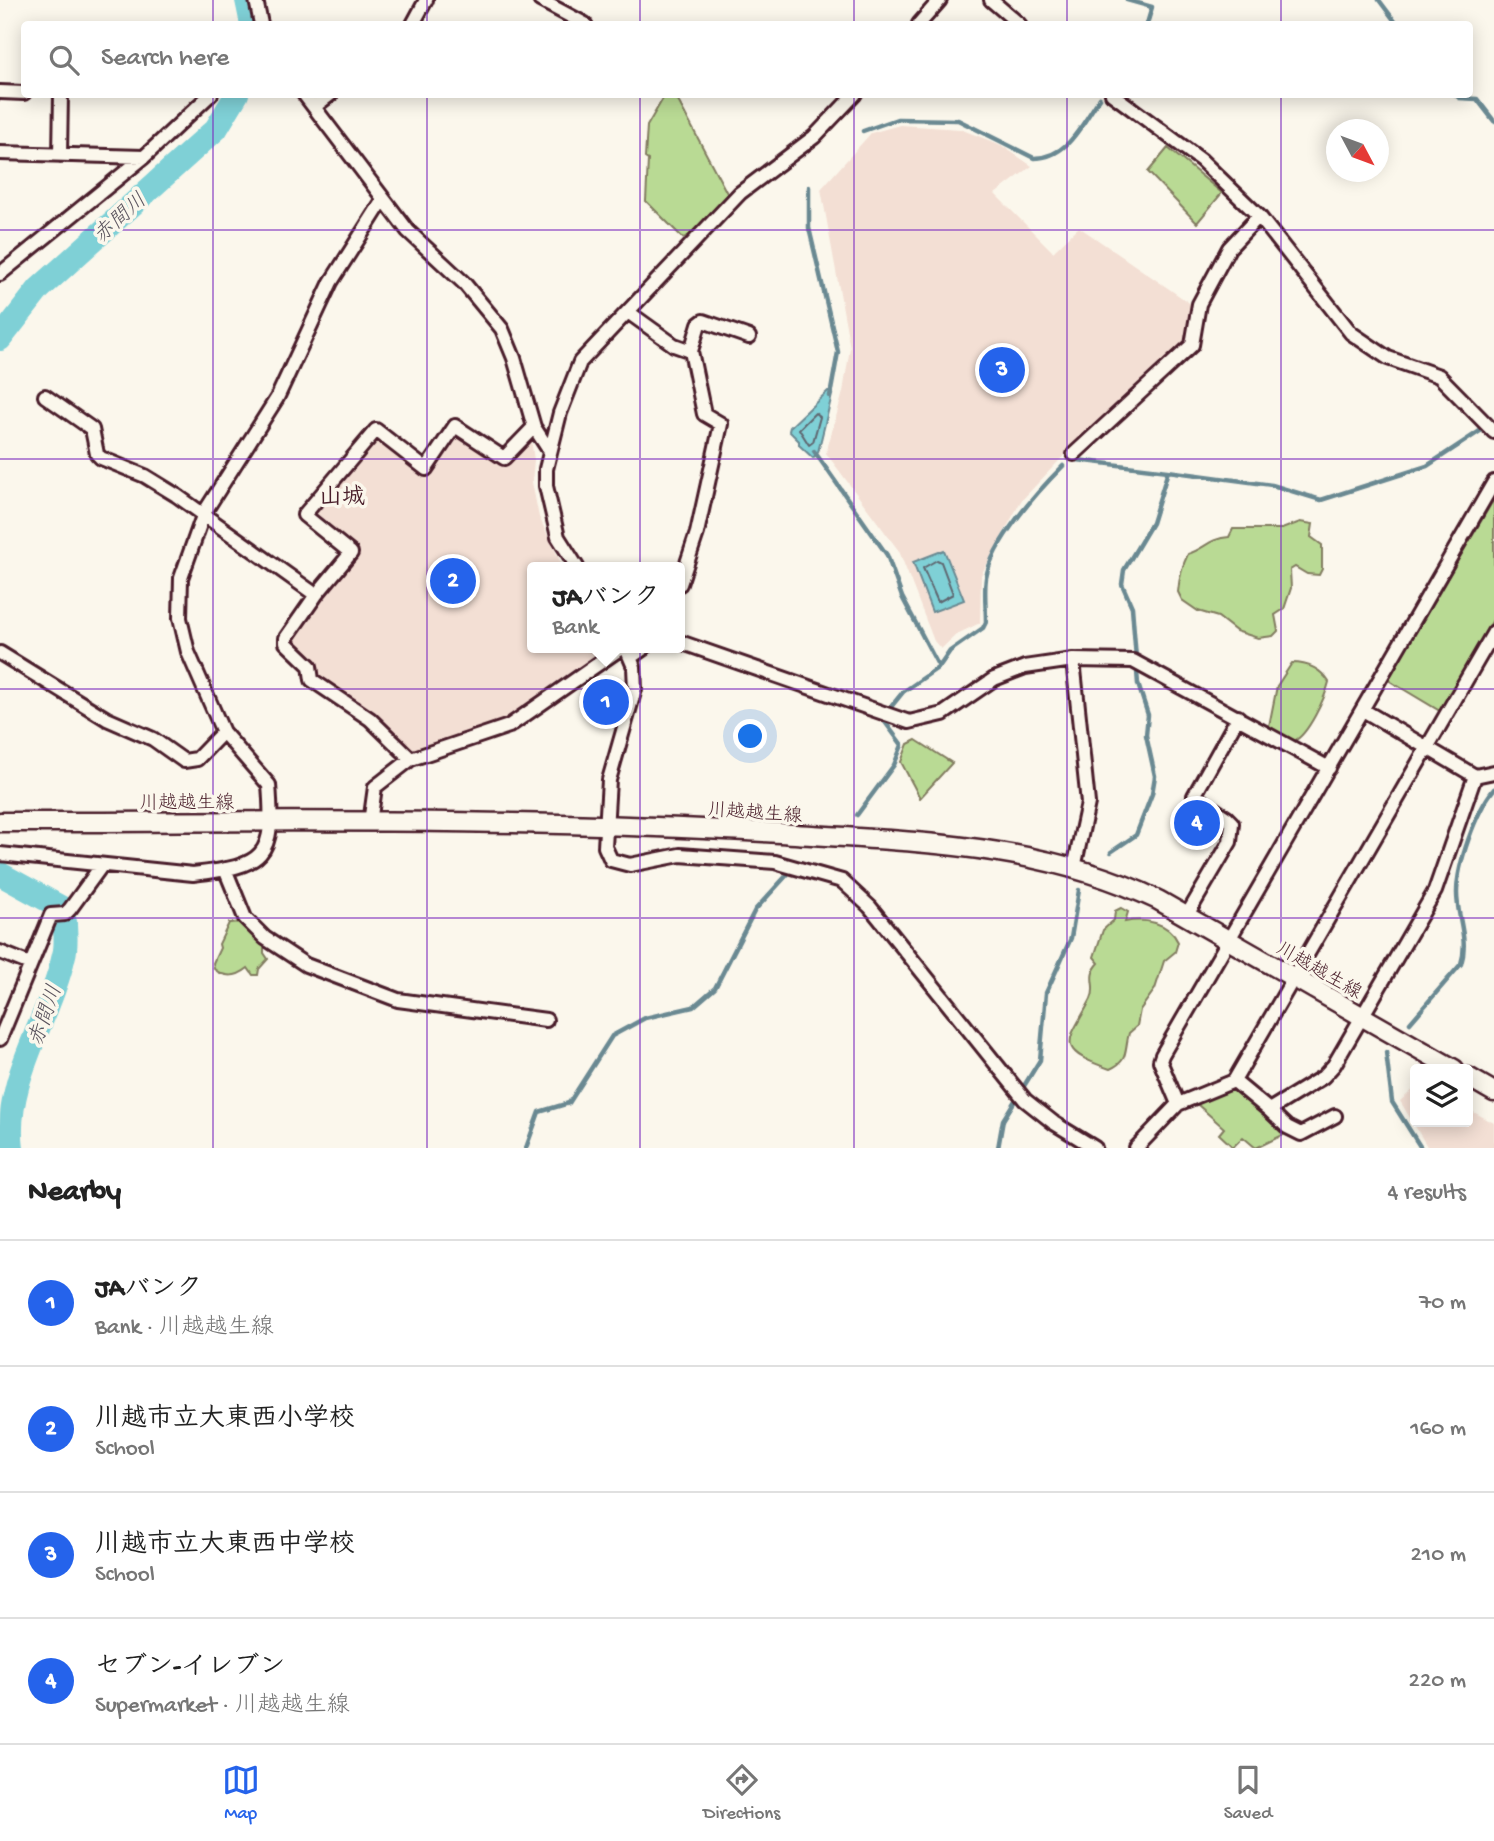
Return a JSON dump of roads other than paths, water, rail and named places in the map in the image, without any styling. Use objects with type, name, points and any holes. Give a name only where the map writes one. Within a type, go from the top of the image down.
[{"type":"main road","name":"川越越生線","points":[[0,822],[605,824],[970,846],[1011,852],[1074,868],[1136,889],[1445,1064]]},
{"type":"main road","points":[[1473,1080],[1494,1091]]},
{"type":"street","points":[[256,0],[260,21]]},
{"type":"street","points":[[415,21],[426,0]]},
{"type":"street","points":[[540,0],[579,21]]},
{"type":"street","points":[[922,21],[940,0]]},
{"type":"street","points":[[990,0],[1012,21]]},
{"type":"street","points":[[0,92],[21,93]]},
{"type":"street","points":[[60,155],[61,98]]},
{"type":"street","points":[[0,274],[144,157],[207,98]]},
{"type":"street","points":[[307,98],[408,231],[464,283],[502,330],[514,358],[534,427],[549,450]]},
{"type":"street","points":[[314,107],[326,98]]},
{"type":"street","points":[[574,562],[558,537],[546,486],[549,450],[580,362],[748,186],[814,136],[851,98]]},
{"type":"street","points":[[1117,98],[1194,154],[1259,216],[1351,333],[1388,358],[1438,376],[1494,432]]},
{"type":"street","points":[[0,153],[144,157]]},
{"type":"street","points":[[0,854],[193,874],[225,869],[261,856],[270,842],[270,793],[266,779],[237,751],[223,732],[188,652],[180,618],[181,578],[204,513],[277,398],[331,282],[383,200]]},
{"type":"street","points":[[1074,454],[1192,345],[1199,304],[1229,248],[1259,216]]},
{"type":"street","points":[[628,312],[663,338],[691,351]]},
{"type":"street","points":[[685,569],[697,533],[720,424],[704,414],[691,351],[699,324],[703,321],[749,337]]},
{"type":"street","points":[[46,396],[92,429],[97,454],[101,458],[145,476],[204,513],[316,595]]},
{"type":"street","points":[[411,759],[370,719],[312,680],[310,666],[286,643],[286,638],[316,595],[351,553],[304,515],[376,430],[426,469],[455,426],[504,458],[534,427]]},
{"type":"street","points":[[1178,1104],[1160,1061],[1494,482]]},
{"type":"street","points":[[1136,1148],[1178,1104],[1234,1081],[1494,632]]},
{"type":"street","points":[[685,644],[908,722],[931,719],[956,707],[981,687],[1008,671],[1073,660],[1137,662],[1329,768]]},
{"type":"street","points":[[0,653],[107,719],[153,739],[184,761],[197,759],[223,732]]},
{"type":"street","points":[[370,822],[375,788],[411,759],[509,726],[623,653]]},
{"type":"street","points":[[626,653],[635,689],[614,760],[605,824],[606,855],[622,865],[680,855],[775,862],[842,881],[870,907],[1025,1100],[1054,1123],[1095,1148]]},
{"type":"street","points":[[1073,660],[1088,803],[1074,868]]},
{"type":"street","points":[[1363,710],[1475,776],[1494,772]]},
{"type":"street","points":[[1186,915],[1230,842],[1231,823],[1194,796],[1238,717]]},
{"type":"street","points":[[1269,1110],[1329,1072],[1363,1017],[1435,891],[1475,776]]},
{"type":"street","points":[[0,1040],[51,915],[65,914],[71,909],[102,866]]},
{"type":"street","points":[[225,869],[244,918],[265,938],[306,965],[398,1000],[547,1020]]},
{"type":"street","points":[[0,952],[30,964]]},
{"type":"street","points":[[1234,1081],[1287,1127],[1301,1134],[1335,1116]]},
{"type":"water","points":[[828,391],[833,391],[818,452],[813,458],[789,431]]},
{"type":"water","points":[[944,550],[964,600],[932,612],[913,562]]},
{"type":"waterway","name":"赤間川","points":[[247,0],[251,21]]},
{"type":"waterway","points":[[1127,0],[1152,7],[1148,21]]},
{"type":"waterway","points":[[1379,0],[1395,21]]},
{"type":"waterway","name":"赤間川","points":[[0,339],[39,289],[216,129],[235,98]]},
{"type":"waterway","points":[[863,131],[897,119],[958,120],[1034,158],[1057,152],[1066,146],[1100,98]]},
{"type":"waterway","points":[[1459,98],[1477,99],[1494,121]]},
{"type":"waterway","points":[[809,187],[809,228],[838,352],[830,396]]},
{"type":"waterway","points":[[1111,852],[1136,835],[1152,794],[1155,776],[1146,735],[1148,715],[1138,684],[1132,607],[1122,584],[1124,570],[1152,523],[1168,471],[1272,485],[1321,500],[1427,466],[1480,431]]},
{"type":"waterway","points":[[814,451],[887,555],[902,597],[939,667],[903,692],[882,718],[902,745],[894,765],[857,815]]},
{"type":"waterway","points":[[1077,460],[1168,471]]},
{"type":"waterway","points":[[939,667],[950,651],[983,628],[986,622],[986,578],[997,549],[1029,503],[1063,466]]},
{"type":"waterway","points":[[1410,1023],[1461,964],[1464,946],[1457,893],[1460,868],[1474,824],[1494,789]]},
{"type":"waterway","name":"赤間川","points":[[0,874],[62,908]]},
{"type":"waterway","points":[[526,1148],[539,1112],[569,1103],[612,1036],[645,1018],[693,1007],[715,988],[755,910],[787,875]]},
{"type":"waterway","points":[[998,1148],[1003,1120],[1040,1060],[1046,993],[1071,938],[1079,890]]},
{"type":"waterway","name":"赤間川","points":[[12,1148],[14,1098],[29,1050],[57,979],[65,951],[65,922]]},
{"type":"waterway","points":[[1386,1052],[1392,1102],[1421,1148]]},
{"type":"place","name":"川越市立大東西中学校","points":[[1002,370]]},
{"type":"place","name":"川越市立大東西小学校","points":[[453,581]]},
{"type":"place","name":"JAバンク","points":[[606,702]]},
{"type":"place","name":"セブン-イレブン","points":[[1197,823]]},
{"type":"district","name":"山城","points":[[342,495]]}]
